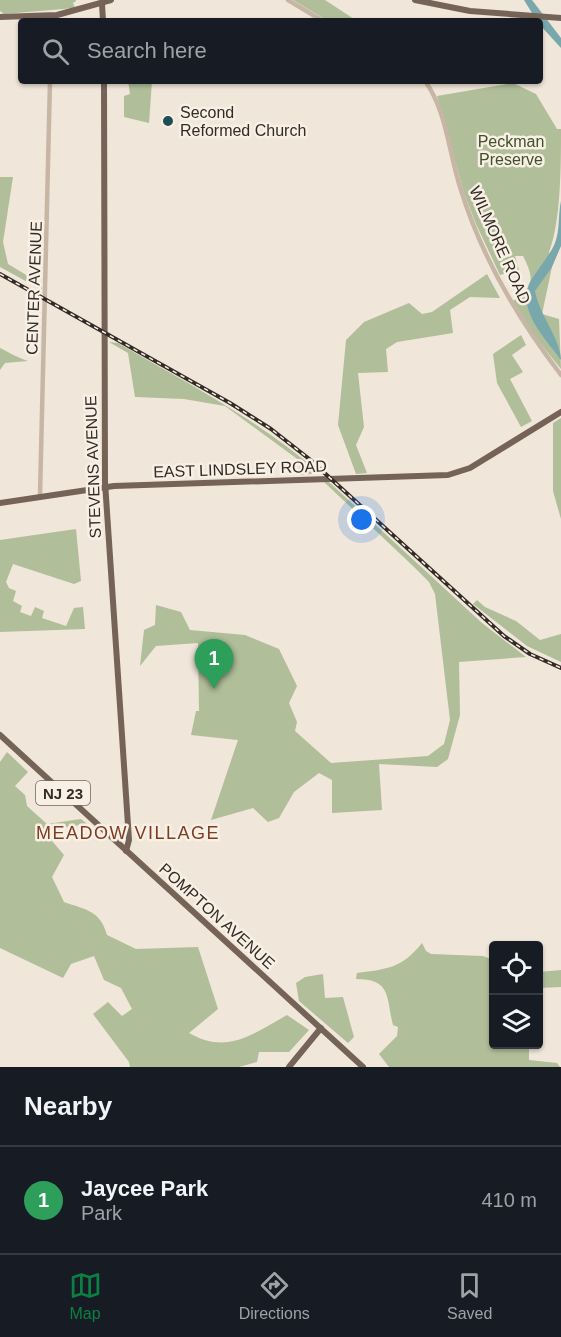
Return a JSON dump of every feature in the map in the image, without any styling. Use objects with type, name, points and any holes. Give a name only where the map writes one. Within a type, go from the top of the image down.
[{"type":"main road","points":[[0,17],[49,18],[111,0]]},
{"type":"main road","points":[[415,0],[464,10],[561,18]]},
{"type":"main road","points":[[102,4],[103,18]]},
{"type":"main road","name":"STEVENS AVENUE","points":[[104,84],[105,486],[128,831],[126,851]]},
{"type":"main road","name":"EAST LINDSLEY ROAD","points":[[0,503],[105,486],[439,476],[457,473],[479,462],[561,412]]},
{"type":"main road","name":"POMPTON AVENUE","points":[[0,735],[363,1067]]},
{"type":"main road","points":[[112,838],[122,838],[128,831]]},
{"type":"main road","points":[[289,1067],[321,1028]]},
{"type":"street","points":[[288,0],[317,18]]},
{"type":"street","name":"CENTER AVENUE","points":[[40,495],[50,84]]},
{"type":"street","name":"WILMORE ROAD","points":[[427,84],[438,106],[463,197],[494,269],[534,340],[561,375]]},
{"type":"green space","points":[[0,0],[76,1],[73,3],[75,8],[4,14],[0,11]]},
{"type":"green space","points":[[293,0],[325,0],[352,18],[323,18]]},
{"type":"green space","points":[[128,84],[152,84],[149,123],[124,117],[124,96],[130,94]]},
{"type":"green space","name":"Peckman Preserve","points":[[515,84],[536,94],[557,129],[561,129],[558,209],[549,252],[552,267],[542,314],[559,319],[561,369],[536,338],[513,301],[529,287],[529,270],[523,256],[515,256],[519,270],[500,275],[476,224],[464,193],[437,96]]},
{"type":"green space","points":[[0,177],[13,177],[3,242],[8,264],[41,284],[42,290],[0,267]]},
{"type":"green space","points":[[487,274],[500,298],[470,297],[450,310],[453,333],[397,342],[386,349],[388,372],[358,373],[364,427],[356,445],[367,473],[356,474],[338,425],[346,340],[364,322],[409,303],[422,314],[432,312]]},
{"type":"green space","points":[[521,335],[526,345],[512,355],[523,372],[510,379],[532,421],[521,427],[497,383],[493,354]]},
{"type":"green space","points":[[109,342],[118,343],[222,403],[272,436],[320,473],[298,475],[300,461],[225,406],[184,399],[135,397],[128,353]]},
{"type":"green space","points":[[0,348],[28,361],[5,363],[0,370]]},
{"type":"green space","points":[[561,418],[561,519],[553,491],[553,423]]},
{"type":"green space","points":[[324,482],[329,482],[482,623],[526,657],[459,662],[460,715],[448,759],[437,767],[379,764],[382,810],[332,813],[332,780],[319,773],[294,792],[279,818],[268,822],[253,808],[211,820],[238,740],[191,735],[196,711],[199,711],[198,643],[156,646],[140,666],[144,630],[155,625],[156,605],[181,612],[190,630],[245,635],[279,649],[297,686],[289,703],[297,722],[295,731],[331,763],[428,756],[444,744],[450,720],[435,594],[429,582]]},
{"type":"green space","points":[[76,529],[81,581],[74,584],[13,564],[6,582],[9,588],[16,591],[13,601],[22,606],[20,612],[31,616],[35,607],[44,611],[42,618],[66,626],[74,608],[83,607],[85,629],[0,632],[0,540]]},
{"type":"green space","points":[[477,600],[485,607],[516,621],[540,640],[561,634],[561,662],[527,646],[473,604]]},
{"type":"green space","points":[[7,752],[28,772],[15,786],[25,795],[27,806],[47,824],[81,819],[87,824],[51,829],[52,841],[64,855],[52,877],[64,902],[91,912],[100,920],[107,935],[136,949],[198,947],[218,1009],[189,1033],[216,1042],[228,1042],[251,1035],[287,1015],[309,1030],[289,1052],[259,1052],[257,1062],[239,1067],[130,1067],[129,1062],[93,1014],[108,1002],[122,1016],[132,1009],[121,988],[104,980],[94,956],[71,964],[63,978],[0,948],[0,762]]},
{"type":"green space","points":[[422,943],[426,951],[431,954],[483,956],[489,958],[489,1049],[529,1049],[529,1060],[557,1063],[560,1067],[389,1067],[379,1054],[397,1036],[398,1027],[393,1025],[388,999],[382,986],[376,982],[356,979],[357,973],[394,966]]},
{"type":"green space","points":[[561,970],[561,987],[543,988],[543,972]]},
{"type":"green space","points":[[323,974],[325,998],[343,997],[354,1037],[348,1043],[299,1001],[296,983],[305,977]]},
{"type":"water","points":[[524,0],[532,0],[561,38],[561,48],[543,28],[543,18],[535,18]]},
{"type":"water","points":[[561,201],[561,246],[552,267],[535,291],[558,344],[561,360],[535,324],[527,303],[527,293],[530,282],[555,243]]},
{"type":"railway","points":[[0,274],[230,403],[271,429],[308,458],[504,636],[530,654],[561,668]]},
{"type":"place","name":"Second Reformed Church","points":[[168,121]]},
{"type":"place","name":"Jaycee Park","points":[[214,689]]},
{"type":"district","name":"MEADOW VILLAGE","points":[[128,833]]}]
